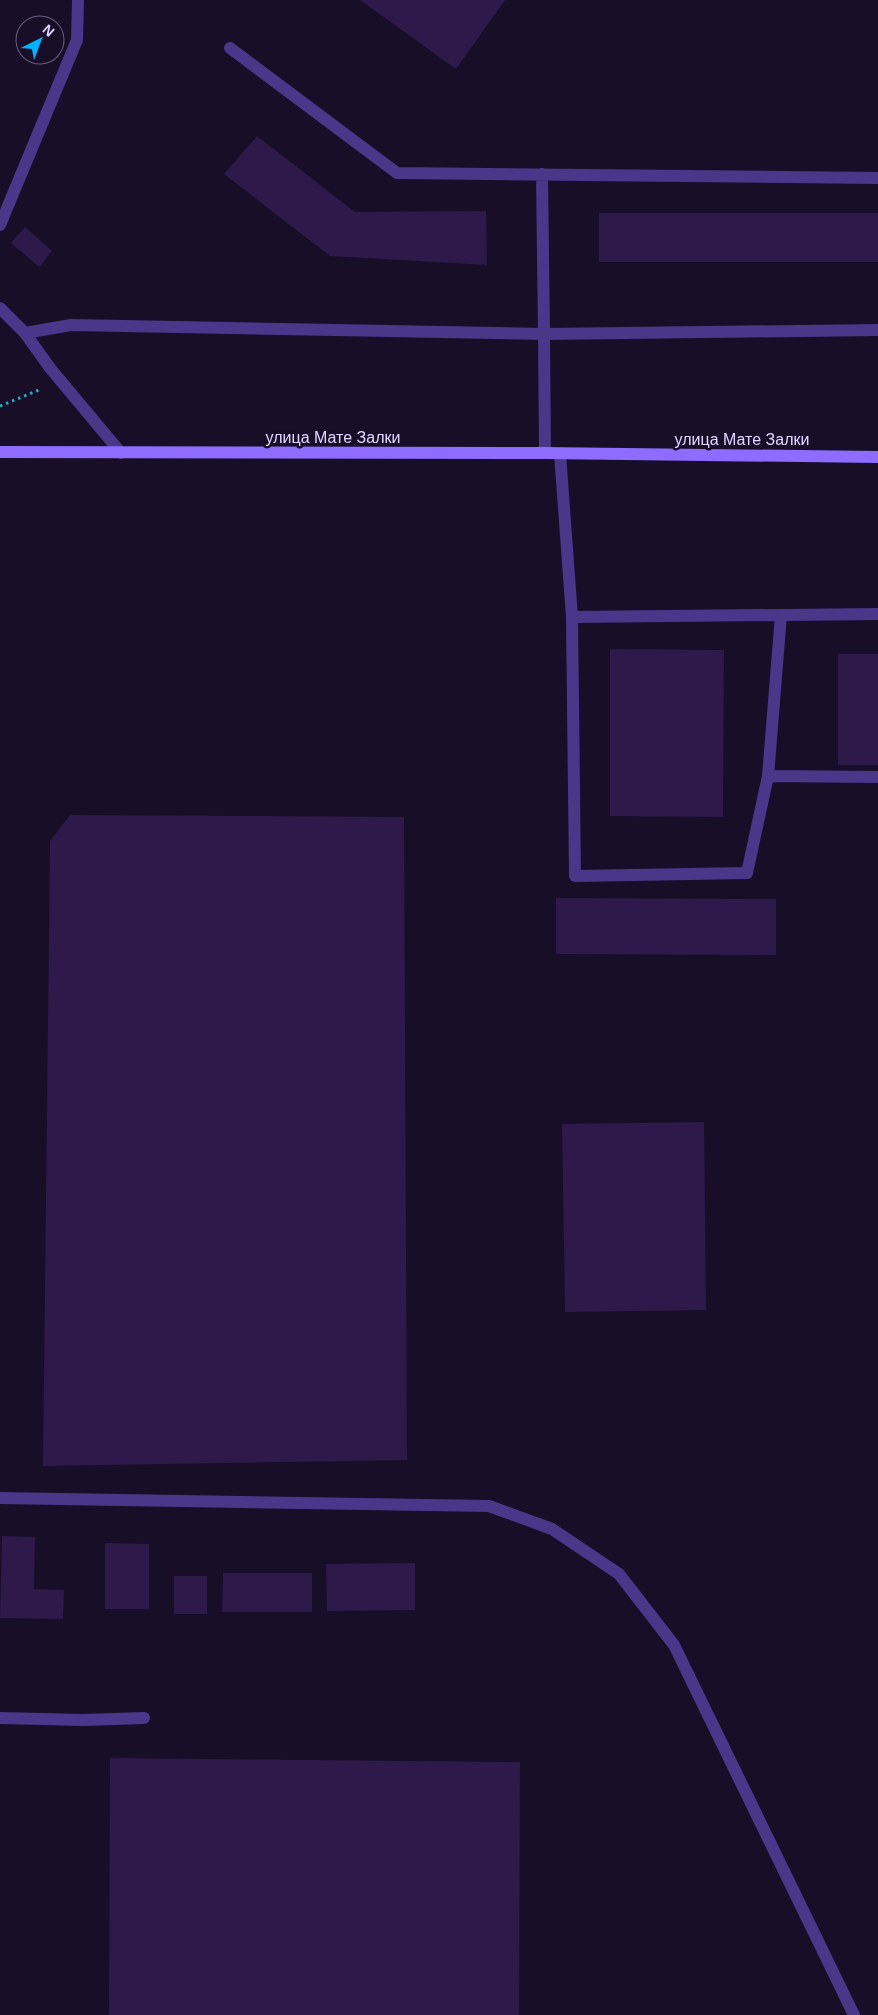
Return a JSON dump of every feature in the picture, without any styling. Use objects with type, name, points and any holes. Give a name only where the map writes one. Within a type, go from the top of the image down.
[{"type":"street","points":[[0,225],[77,40],[78,0]]},
{"type":"street","points":[[230,48],[397,173],[878,178]]},
{"type":"street","points":[[542,174],[545,453]]},
{"type":"street","points":[[0,308],[25,333],[62,382],[121,453]]},
{"type":"street","points":[[25,333],[71,325],[544,334],[878,330]]},
{"type":"street","name":"улица Мате Залки","points":[[0,452],[878,456]]},
{"type":"street","points":[[560,454],[572,617],[576,876],[748,873],[768,776],[781,615]]},
{"type":"street","points":[[572,617],[878,614]]},
{"type":"street","points":[[768,776],[878,777]]},
{"type":"street","points":[[0,1498],[489,1506],[552,1529],[619,1574],[674,1645],[854,2015]]},
{"type":"street","points":[[0,1718],[83,1720],[144,1718]]},
{"type":"path","points":[[0,406],[62,382]]},
{"type":"building","points":[[360,0],[505,0],[456,69]]},
{"type":"building","points":[[257,136],[355,212],[486,211],[487,265],[330,256],[224,174]]},
{"type":"building","points":[[599,213],[878,213],[878,262],[599,262]]},
{"type":"building","points":[[25,227],[52,251],[39,267],[11,243]]},
{"type":"building","points":[[610,649],[724,650],[723,817],[610,816]]},
{"type":"building","points":[[838,654],[878,654],[878,765],[838,765]]},
{"type":"building","points":[[70,815],[404,817],[407,1460],[43,1466],[50,841]]},
{"type":"building","points":[[556,898],[776,899],[776,955],[556,954]]},
{"type":"building","points":[[704,1122],[706,1310],[565,1312],[562,1124]]},
{"type":"building","points":[[2,1536],[35,1537],[34,1589],[64,1590],[63,1619],[0,1618]]},
{"type":"building","points":[[105,1543],[149,1544],[149,1609],[105,1609]]},
{"type":"building","points":[[415,1563],[415,1610],[327,1611],[326,1564]]},
{"type":"building","points":[[223,1573],[312,1573],[312,1612],[222,1612]]},
{"type":"building","points":[[174,1576],[207,1576],[207,1614],[174,1614]]},
{"type":"building","points":[[110,1758],[520,1762],[519,2015],[109,2015]]}]
